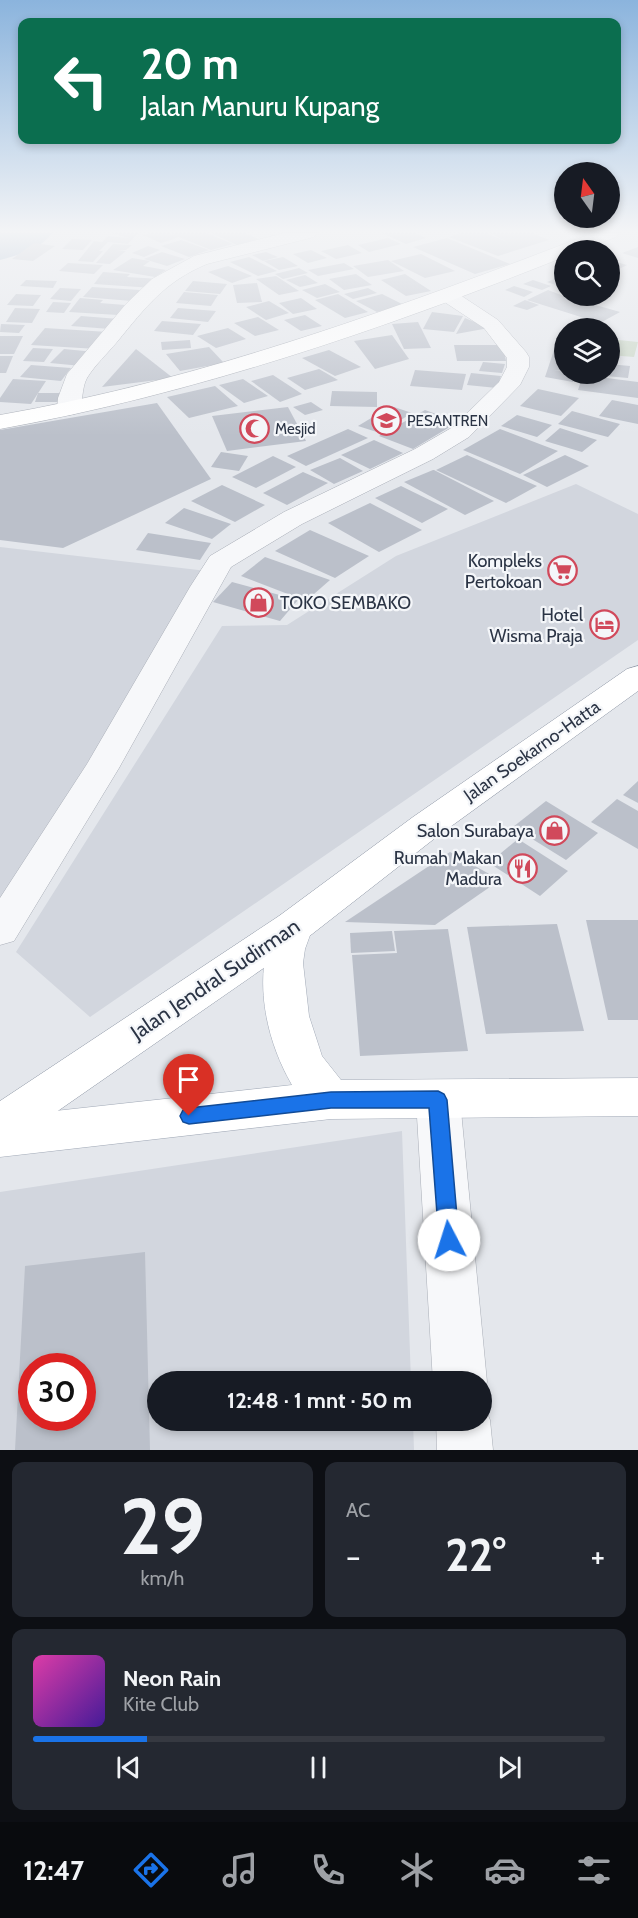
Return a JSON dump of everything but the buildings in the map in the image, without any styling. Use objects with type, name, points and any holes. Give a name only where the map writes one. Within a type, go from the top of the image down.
[{"type":"main road","points":[[0,422],[213,374],[439,301]]},
{"type":"main road","name":"Jalan Soekarno-Hatta","points":[[426,826],[638,676]]},
{"type":"main road","name":"Jalan Jendral Sudirman","points":[[0,1126],[293,927],[426,826]]},
{"type":"main road","points":[[293,927],[285,950],[284,980],[289,1019],[296,1047],[311,1077],[331,1100]]},
{"type":"main road","points":[[0,1137],[331,1100],[638,1097]]},
{"type":"street","points":[[69,408],[68,392],[77,375],[140,301]]},
{"type":"street","points":[[0,930],[102,768],[220,562],[293,518],[424,454],[461,432],[509,385],[518,367],[518,357],[491,324],[456,301]]},
{"type":"street","points":[[438,1100],[459,1371]]},
{"type":"street","points":[[464,1431],[465,1450]]},
{"type":"shaded area","points":[[576,484],[638,514],[638,640],[90,1017],[16,952],[222,626],[287,625],[396,556]]},
{"type":"shaded area","points":[[0,547],[207,571],[0,903]]},
{"type":"shaded area","points":[[402,1131],[411,1371],[147,1371],[147,1431],[413,1431],[414,1450],[0,1450],[0,1192]]},
{"type":"green space","points":[[620,340],[638,342],[634,357],[620,356]]},
{"type":"place","name":"PESANTREN","points":[[386,421]]},
{"type":"place","name":"Mesjid","points":[[254,429]]},
{"type":"place","name":"Kompleks Pertokoan","points":[[563,571]]},
{"type":"place","name":"TOKO SEMBAKO","points":[[259,603]]},
{"type":"place","name":"Hotel Wisma Praja","points":[[604,625]]},
{"type":"place","name":"Salon Surabaya","points":[[555,831]]},
{"type":"place","name":"Rumah Makan Madura","points":[[523,868]]},
{"type":"route","points":[[189,1116],[331,1100],[438,1100],[449,1240]]}]
